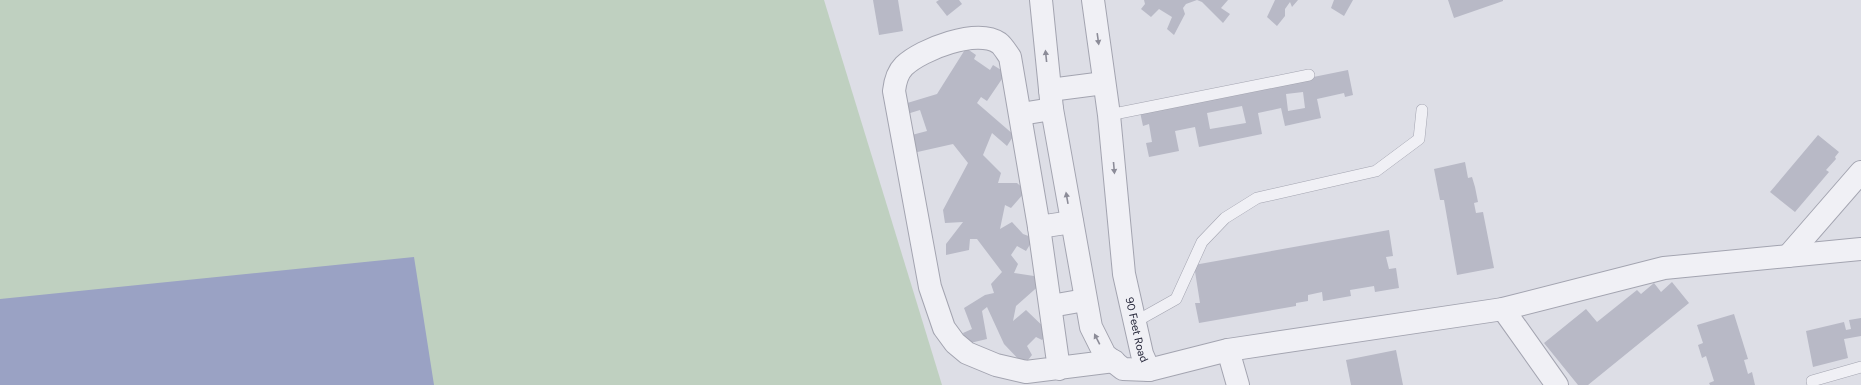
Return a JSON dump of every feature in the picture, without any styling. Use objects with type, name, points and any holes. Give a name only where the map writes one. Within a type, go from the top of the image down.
[{"type":"street","name":"90 Feet Road","points":[[1040,0],[1051,100],[1091,327],[1105,355],[1123,368],[1149,370],[1142,354],[1124,274],[1109,114],[1093,0]]},
{"type":"street","points":[[1059,369],[1039,227],[1021,114],[1010,57],[1000,43],[989,38],[972,38],[953,42],[920,54],[903,66],[896,79],[894,92],[930,287],[944,328],[955,343],[967,353],[996,365],[1026,372],[1059,369],[1114,361]]},
{"type":"street","points":[[1021,114],[1051,100],[1104,82]]},
{"type":"street","points":[[1788,256],[1861,172]]},
{"type":"street","points":[[1039,227],[1072,222]]},
{"type":"street","points":[[1149,370],[1228,350],[1502,309],[1664,268],[1861,249]]},
{"type":"street","points":[[1051,306],[1086,300]]},
{"type":"street","points":[[1502,309],[1557,385]]},
{"type":"street","points":[[1228,350],[1238,385]]},
{"type":"lane","points":[[1109,114],[1309,75]]},
{"type":"lane","points":[[1134,322],[1176,299],[1202,242],[1226,218],[1257,198],[1376,171],[1419,139],[1422,110]]},
{"type":"lane","points":[[1813,385],[1812,381],[1861,367]]},
{"type":"green space","points":[[0,0],[824,0],[942,385],[0,385]]},
{"type":"water","points":[[414,257],[434,385],[0,385],[0,299]]},
{"type":"building","points":[[873,0],[898,0],[903,31],[879,35]]},
{"type":"building","points":[[939,0],[959,0],[962,4],[947,16],[936,2]]},
{"type":"building","points":[[1144,0],[1197,0],[1186,4],[1183,8],[1185,14],[1174,35],[1167,29],[1172,17],[1159,9],[1151,17],[1141,9],[1145,4]]},
{"type":"building","points":[[1197,0],[1228,0],[1221,8],[1230,14],[1223,23],[1202,2]]},
{"type":"building","points":[[1275,0],[1298,0],[1292,7],[1290,2],[1285,9],[1285,16],[1277,26],[1267,17]]},
{"type":"building","points":[[1334,0],[1353,0],[1344,16],[1331,8]]},
{"type":"building","points":[[1448,0],[1503,0],[1503,1],[1454,18]]},
{"type":"building","points":[[966,48],[976,55],[974,59],[990,70],[993,65],[1006,73],[987,101],[981,97],[977,103],[1014,135],[1007,146],[992,133],[983,155],[1001,173],[998,183],[1017,183],[1026,191],[1011,208],[1005,205],[1000,229],[1012,222],[1023,234],[1034,238],[1026,251],[1017,246],[1011,255],[1018,264],[1014,273],[1034,276],[1042,283],[1016,306],[1013,321],[1026,310],[1049,332],[1042,340],[1036,337],[1027,346],[1032,355],[1024,365],[1004,344],[987,307],[982,311],[987,339],[966,344],[963,333],[972,329],[964,308],[985,295],[994,293],[991,284],[1002,272],[977,239],[970,239],[969,250],[946,255],[946,244],[963,222],[945,223],[943,210],[968,163],[953,144],[913,153],[908,136],[927,131],[920,110],[907,114],[904,104],[937,94]]},
{"type":"building","points":[[1348,70],[1353,95],[1345,97],[1344,93],[1317,99],[1321,118],[1285,126],[1281,108],[1258,113],[1262,134],[1199,147],[1195,127],[1175,131],[1179,151],[1149,157],[1146,143],[1152,142],[1149,124],[1143,126],[1140,112]],"holes":[[[1303,92],[1305,108],[1288,111],[1286,94]],[[1242,106],[1246,123],[1210,129],[1207,113]]]},
{"type":"building","points":[[1818,135],[1839,152],[1835,157],[1836,159],[1826,170],[1829,172],[1795,212],[1770,192]]},
{"type":"building","points":[[1465,162],[1468,178],[1472,177],[1475,187],[1478,202],[1474,203],[1476,213],[1483,212],[1494,268],[1457,275],[1444,200],[1440,200],[1434,169]]},
{"type":"building","points":[[1389,230],[1393,256],[1386,257],[1389,269],[1396,268],[1399,288],[1375,292],[1374,286],[1350,290],[1351,296],[1323,301],[1322,292],[1308,295],[1308,301],[1296,303],[1296,306],[1199,323],[1195,303],[1200,303],[1194,265]]},
{"type":"building","points":[[1672,282],[1689,303],[1588,385],[1578,385],[1544,343],[1586,309],[1597,322],[1637,290],[1641,294],[1654,283],[1661,292]]},
{"type":"building","points":[[1734,314],[1748,359],[1744,360],[1748,374],[1752,372],[1755,385],[1710,385],[1709,383],[1714,381],[1706,356],[1702,358],[1698,345],[1703,343],[1697,325]]},
{"type":"building","points":[[1861,318],[1861,336],[1844,339],[1848,358],[1813,367],[1806,331],[1844,322],[1846,330],[1851,329],[1849,320]]},
{"type":"building","points":[[1396,350],[1403,385],[1351,385],[1346,360]]}]
